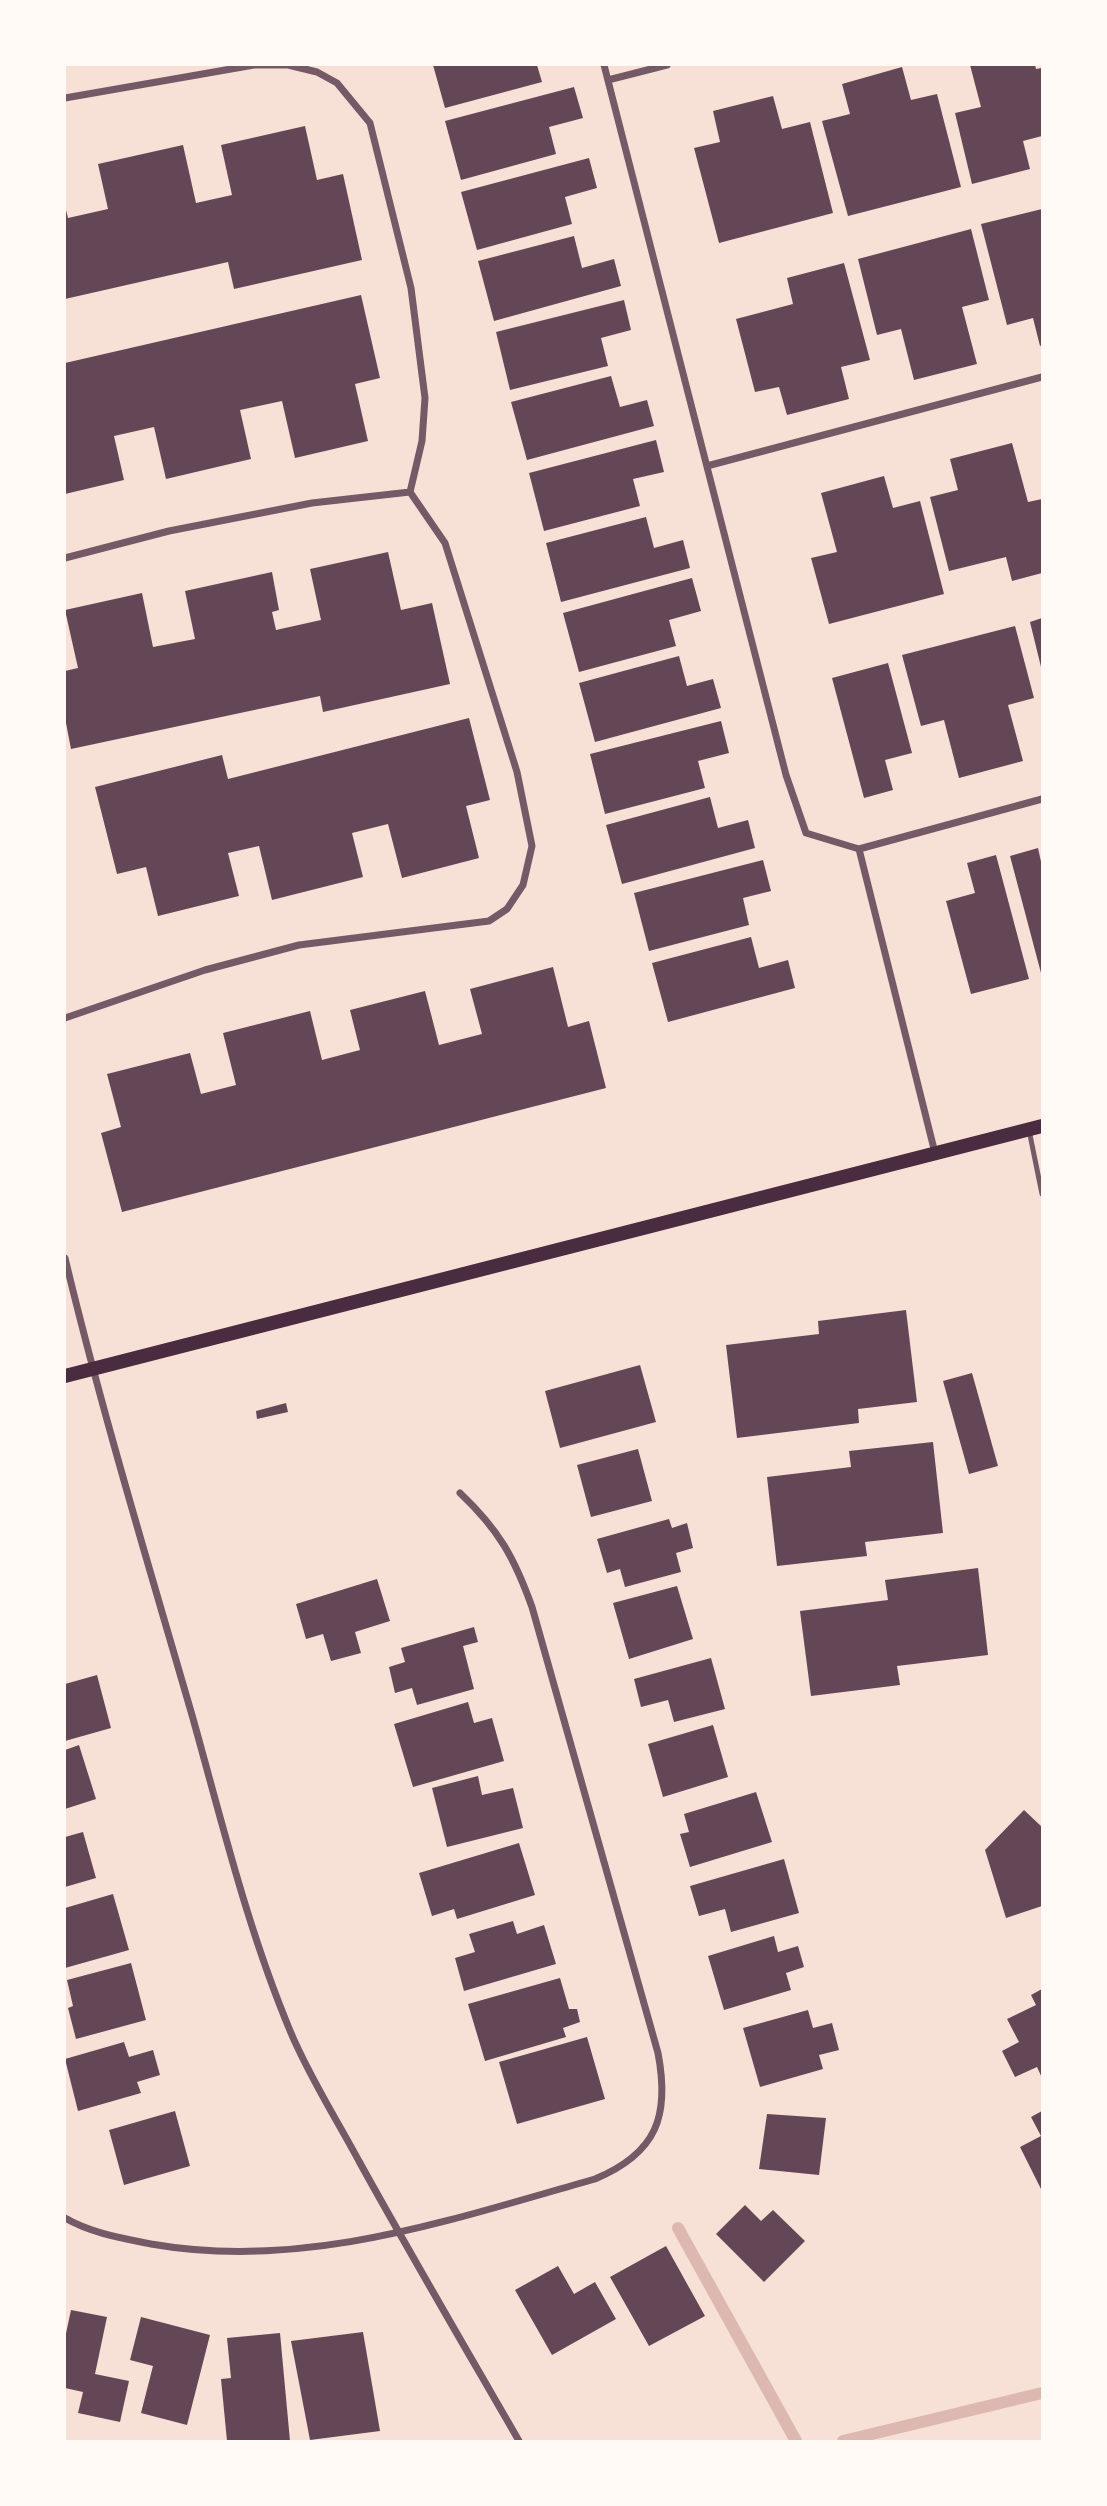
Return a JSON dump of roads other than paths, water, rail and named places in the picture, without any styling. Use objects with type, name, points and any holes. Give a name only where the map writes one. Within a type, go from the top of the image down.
[{"type":"main road","points":[[65,1377],[1036,1128]]},
{"type":"street","points":[[65,98],[254,65],[288,65],[317,72],[337,83],[370,123],[411,288],[425,398],[422,441],[410,492],[445,543],[517,772],[533,846],[523,885],[507,909],[489,920],[299,945],[205,970],[65,1018]]},
{"type":"street","points":[[604,65],[786,775],[806,833],[859,849],[1042,799]]},
{"type":"street","points":[[608,80],[667,65]]},
{"type":"street","points":[[707,467],[1042,377]]},
{"type":"street","points":[[65,558],[169,531],[312,503],[410,492]]},
{"type":"street","points":[[859,849],[936,1154]]},
{"type":"street","points":[[65,1258],[92,1369],[268,1975],[312,2076],[398,2232],[519,2441]]},
{"type":"street","points":[[65,2218],[91,2230],[120,2238],[221,2253],[299,2250],[398,2232],[595,2179],[617,2170],[639,2153],[654,2133],[662,2107],[664,2080],[658,2053],[532,1607],[520,1573],[505,1543],[484,1515],[460,1493]]},
{"type":"lane","points":[[1036,1128],[1042,1194]]},
{"type":"waterway","points":[[678,2228],[796,2441]]},
{"type":"waterway","points":[[843,2441],[1042,2393]]}]
